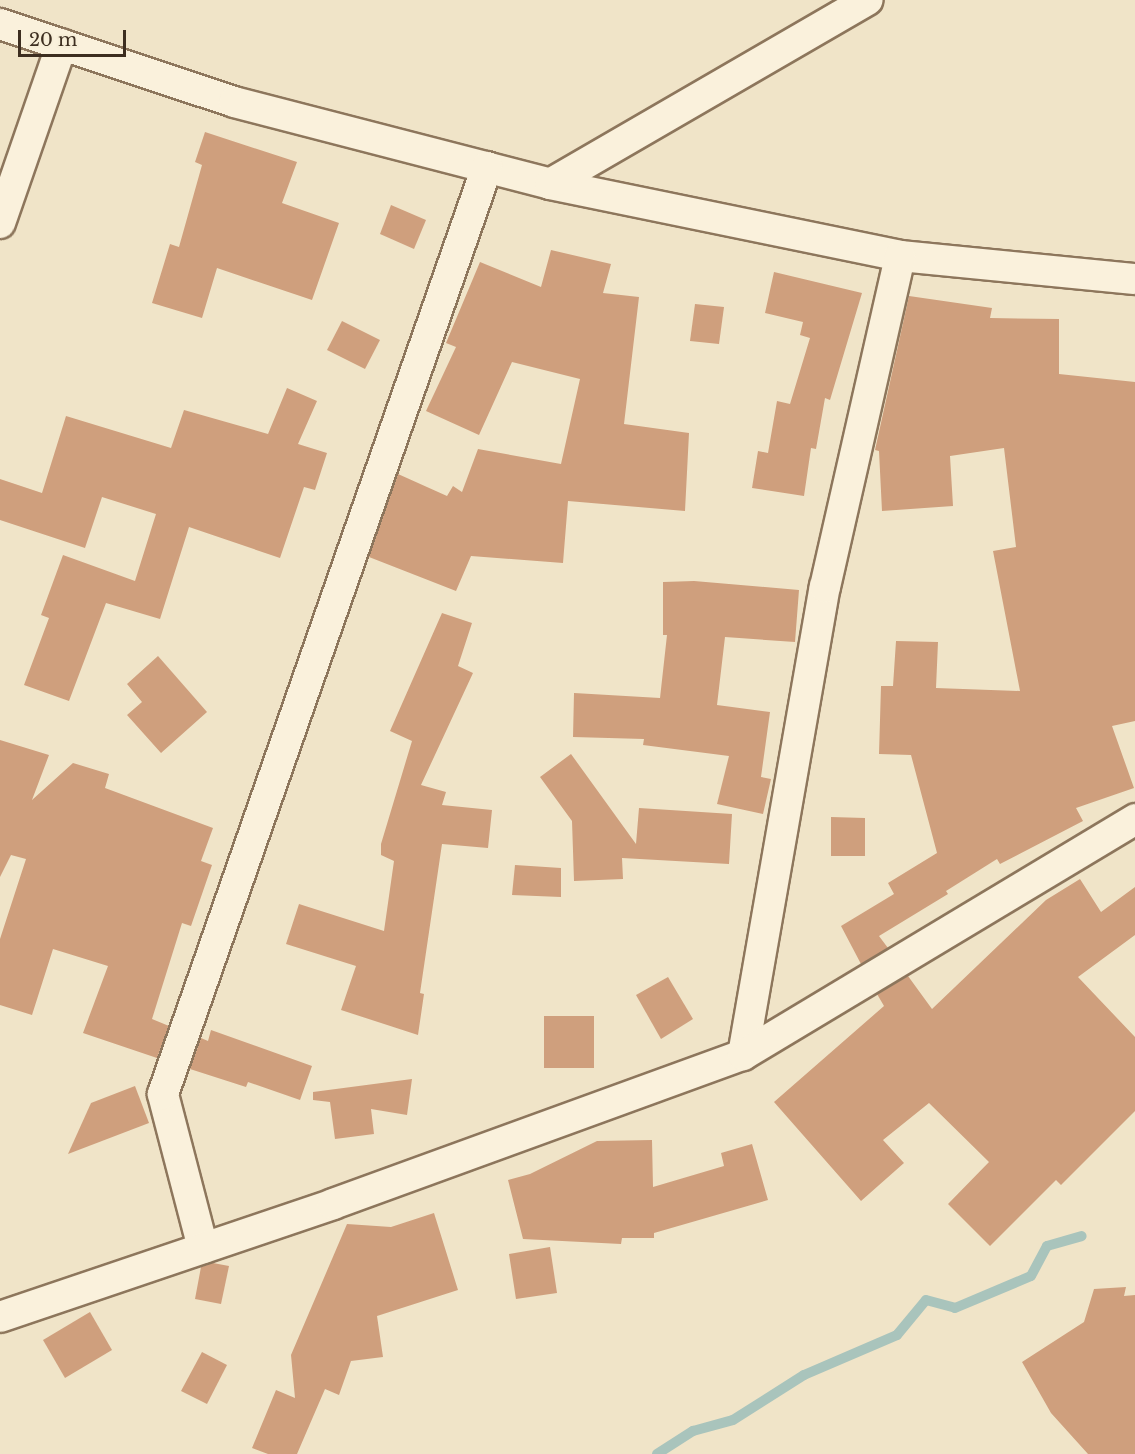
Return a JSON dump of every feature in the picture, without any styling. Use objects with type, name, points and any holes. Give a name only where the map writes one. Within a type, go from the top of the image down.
[{"type":"street","points":[[550,184],[868,0]]},
{"type":"street","points":[[0,24],[234,102],[550,184],[900,256],[1135,279]]},
{"type":"street","points":[[0,223],[62,44]]},
{"type":"street","points":[[203,1248],[163,1094],[487,167]]},
{"type":"street","points":[[743,1055],[825,588],[900,256]]},
{"type":"street","points":[[0,1317],[203,1248],[743,1055],[1135,819]]},
{"type":"building","points":[[205,132],[297,162],[282,203],[339,223],[312,300],[217,268],[202,318],[152,303],[170,244],[179,247],[202,165],[195,162]]},
{"type":"building","points":[[391,205],[426,220],[414,249],[380,234]]},
{"type":"building","points":[[551,250],[611,264],[603,293],[639,297],[624,424],[689,433],[685,511],[568,501],[563,563],[471,556],[456,591],[369,557],[398,474],[447,496],[453,486],[462,492],[478,449],[561,464],[580,379],[512,362],[479,435],[426,411],[456,347],[446,343],[480,262],[541,287]]},
{"type":"building","points":[[774,272],[862,293],[830,400],[825,398],[816,449],[811,448],[804,496],[752,488],[758,451],[768,453],[777,401],[790,404],[810,338],[800,335],[803,322],[765,313]]},
{"type":"building","points":[[909,296],[992,308],[990,318],[1059,319],[1059,374],[1135,382],[1135,721],[1112,726],[1134,788],[1076,808],[1083,821],[1000,864],[997,859],[946,891],[948,894],[879,936],[888,948],[861,964],[841,926],[894,894],[888,883],[937,853],[911,755],[879,754],[881,686],[893,686],[896,641],[938,642],[936,688],[1020,691],[993,551],[1016,547],[1004,448],[950,456],[953,506],[882,511],[879,451],[875,450]]},
{"type":"building","points":[[695,304],[724,307],[719,344],[690,341]]},
{"type":"building","points":[[342,321],[380,340],[365,369],[327,350]]},
{"type":"building","points":[[287,388],[317,401],[298,444],[327,453],[315,490],[304,487],[280,558],[189,527],[160,619],[106,603],[69,701],[24,685],[49,618],[41,615],[63,555],[135,581],[156,514],[102,497],[85,548],[0,520],[0,479],[42,493],[66,416],[171,448],[184,410],[268,434]]},
{"type":"building","points":[[694,581],[799,590],[795,642],[725,637],[717,705],[770,712],[761,777],[771,779],[763,814],[717,804],[729,756],[643,745],[644,739],[573,737],[574,693],[660,698],[667,635],[663,635],[663,582]]},
{"type":"building","points":[[442,613],[472,623],[458,666],[473,673],[421,785],[446,792],[442,805],[492,810],[488,848],[442,844],[420,993],[424,994],[418,1035],[341,1010],[356,966],[286,944],[299,904],[384,931],[394,861],[381,855],[381,844],[412,741],[390,731]]},
{"type":"building","points":[[158,656],[207,712],[161,753],[127,715],[142,702],[127,684]]},
{"type":"building","points":[[0,740],[49,755],[32,800],[73,763],[109,774],[105,788],[213,828],[201,861],[212,865],[191,926],[182,923],[152,1019],[169,1026],[157,1058],[83,1033],[108,966],[53,949],[32,1015],[0,1005],[0,939],[26,859],[11,855],[0,877]]},
{"type":"building","points":[[571,754],[636,844],[639,808],[732,814],[729,864],[622,858],[623,879],[574,881],[572,821],[540,777]]},
{"type":"building","points":[[831,817],[865,818],[865,856],[831,856]]},
{"type":"building","points":[[515,865],[561,868],[561,897],[512,895]]},
{"type":"building","points":[[1080,879],[1101,912],[1135,887],[1135,935],[1078,977],[1135,1037],[1135,1111],[1061,1185],[1056,1180],[990,1246],[948,1204],[989,1162],[929,1103],[883,1140],[904,1163],[861,1201],[774,1102],[884,1006],[877,994],[908,976],[932,1009],[1046,900]]},
{"type":"building","points":[[668,977],[693,1019],[661,1039],[636,995]]},
{"type":"building","points":[[544,1016],[594,1016],[594,1068],[544,1068]]},
{"type":"building","points":[[211,1030],[312,1066],[300,1100],[248,1082],[246,1087],[190,1069],[201,1038],[208,1041]]},
{"type":"building","points":[[412,1079],[407,1115],[371,1109],[374,1134],[335,1139],[330,1102],[313,1100],[313,1092]]},
{"type":"building","points":[[135,1086],[149,1123],[68,1154],[91,1103]]},
{"type":"building","points":[[652,1140],[653,1187],[724,1166],[721,1153],[752,1144],[768,1200],[654,1233],[654,1238],[622,1238],[621,1244],[523,1239],[508,1180],[530,1174],[597,1141]]},
{"type":"building","points":[[434,1213],[458,1290],[377,1316],[383,1357],[351,1361],[339,1395],[325,1389],[297,1454],[268,1454],[252,1448],[276,1390],[295,1398],[291,1355],[347,1224],[391,1227]]},
{"type":"building","points":[[550,1247],[557,1293],[516,1299],[509,1254]]},
{"type":"building","points":[[213,1263],[229,1266],[221,1304],[195,1299],[201,1267]]},
{"type":"building","points":[[1126,1287],[1124,1296],[1135,1295],[1135,1454],[1088,1454],[1051,1413],[1022,1362],[1084,1322],[1094,1289]]},
{"type":"building","points":[[90,1312],[112,1350],[65,1378],[43,1340]]},
{"type":"building","points":[[202,1352],[227,1365],[207,1404],[181,1391]]},
{"type":"waterway","points":[[657,1454],[693,1431],[733,1420],[804,1375],[897,1335],[926,1300],[955,1308],[1031,1276],[1047,1246],[1082,1236]]}]
